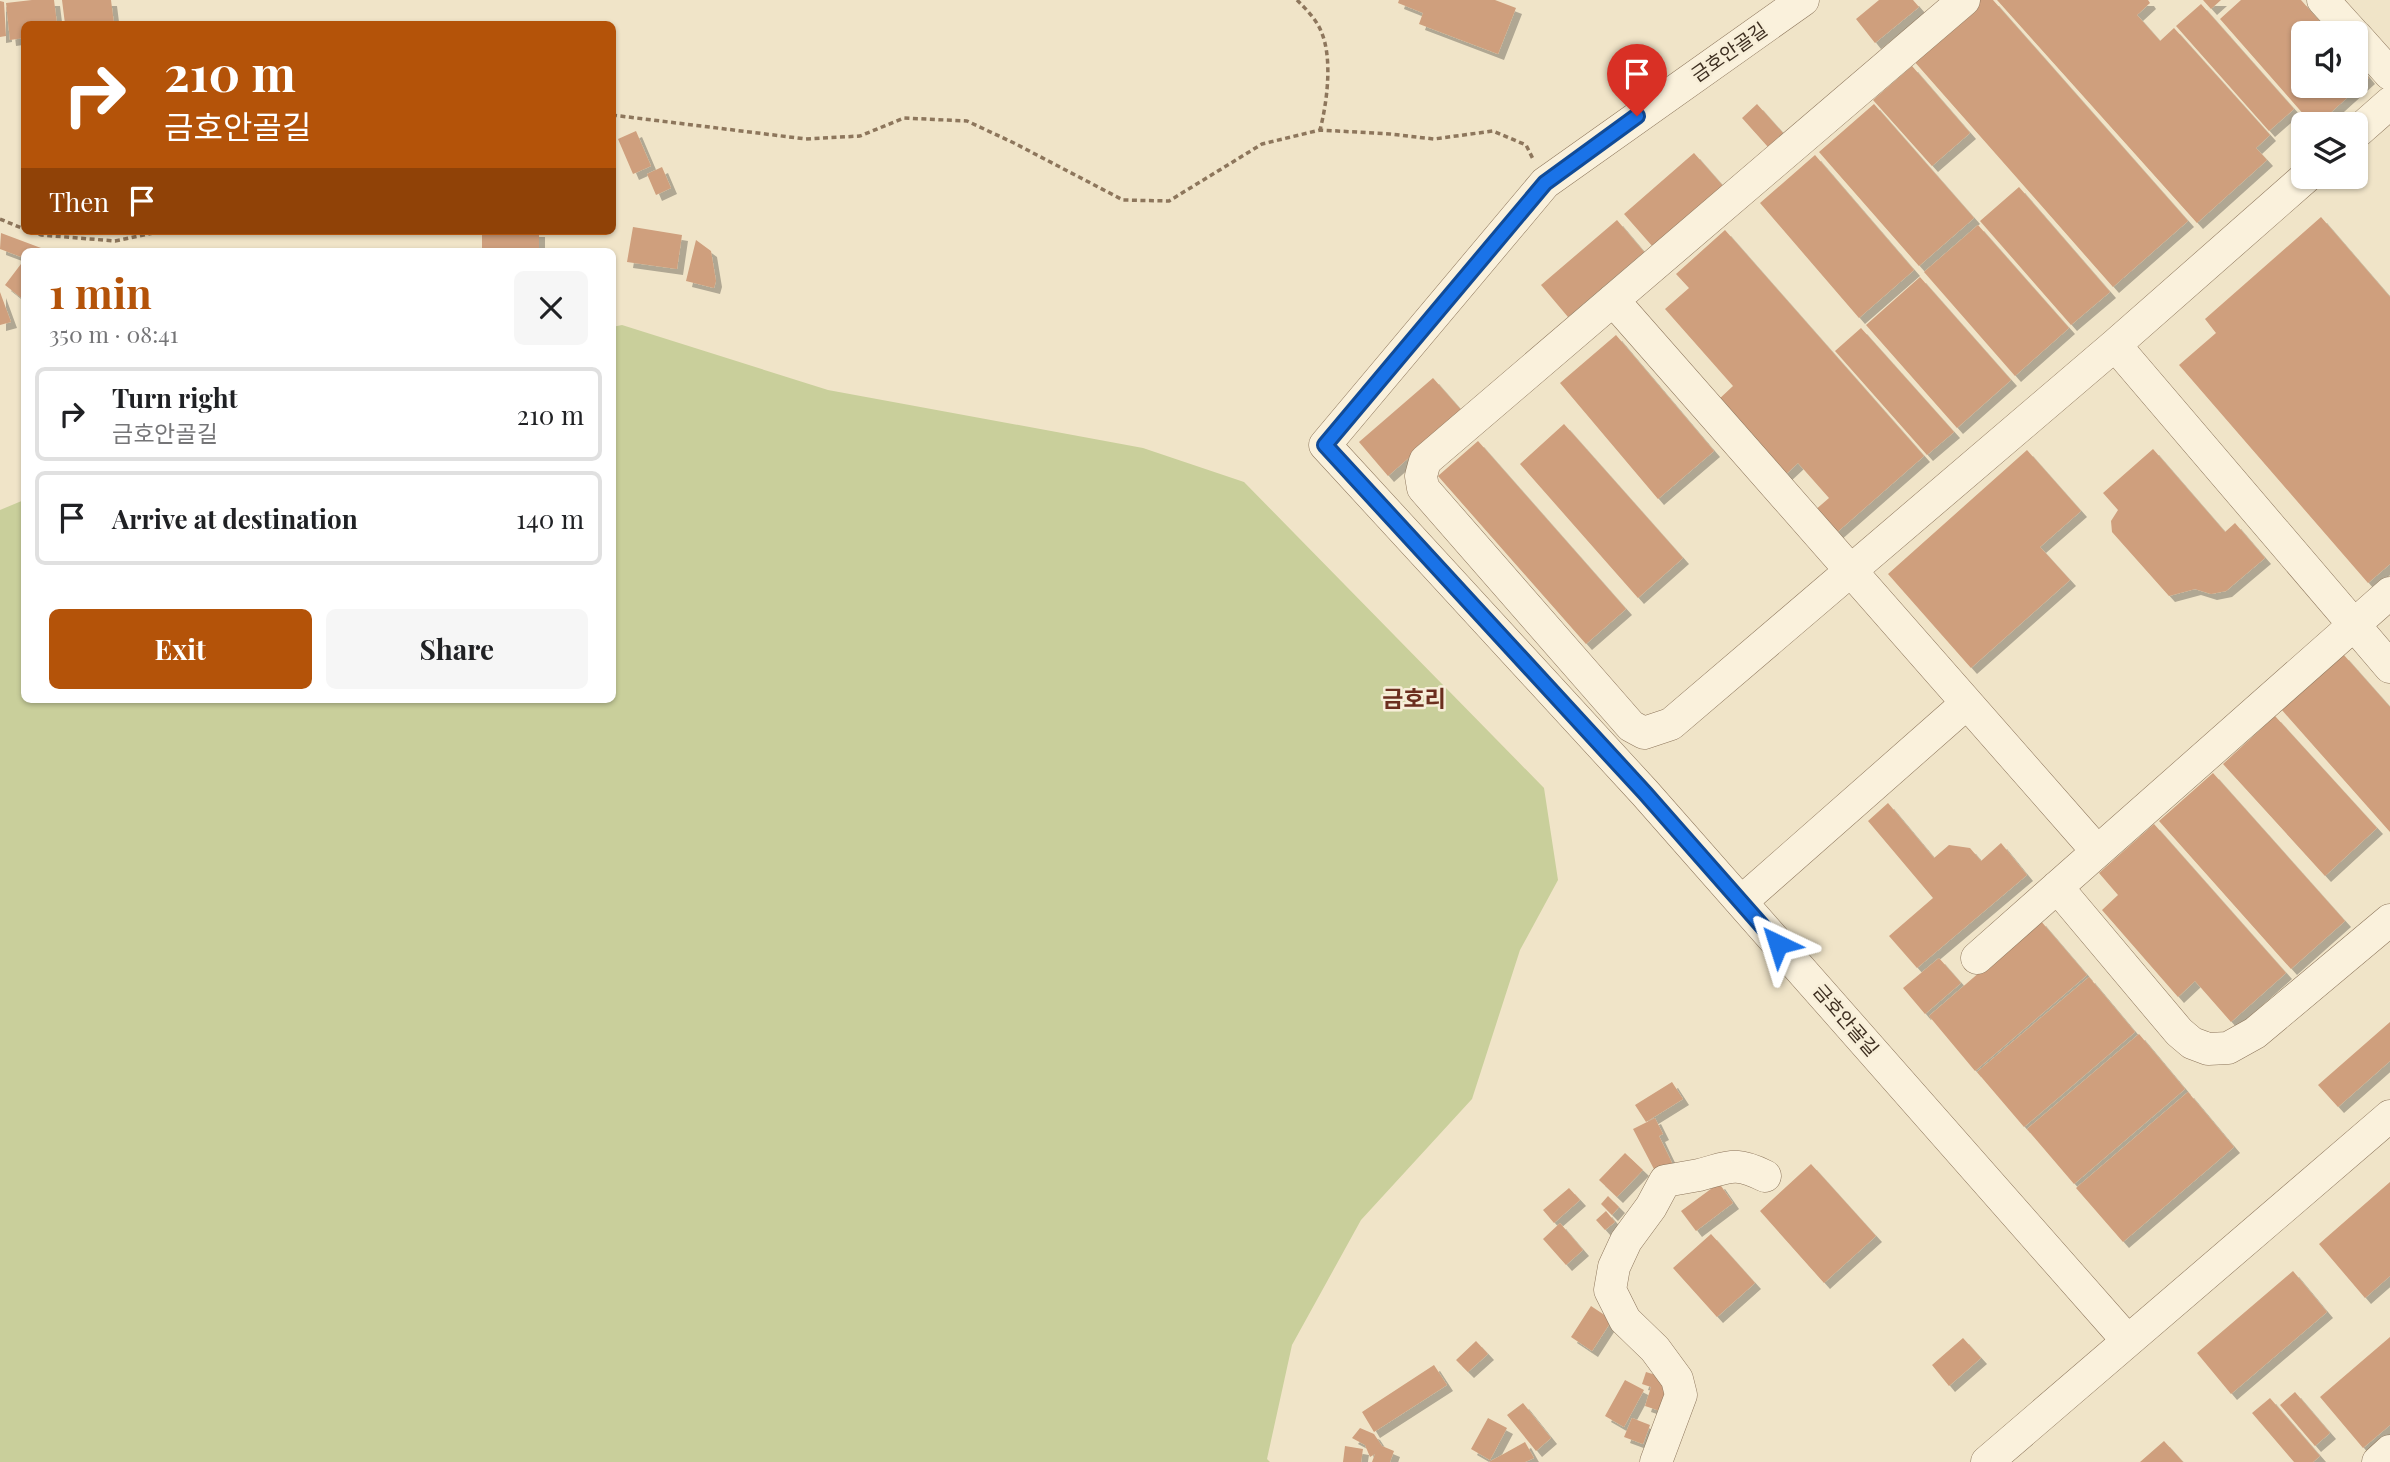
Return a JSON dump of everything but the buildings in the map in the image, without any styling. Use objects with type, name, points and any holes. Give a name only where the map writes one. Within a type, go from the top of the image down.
[{"type":"street","name":"금호안골길","points":[[1803,0],[1545,183],[1325,445],[1645,793],[2127,1340]]},
{"type":"street","points":[[1964,0],[1425,461],[1423,488],[1631,726],[1644,733],[1671,724],[2116,345],[2292,189]]},
{"type":"street","points":[[2323,0],[2342,21]]},
{"type":"street","points":[[2368,50],[2390,74]]},
{"type":"street","points":[[2368,122],[2390,103]]},
{"type":"street","points":[[1614,300],[2097,851]]},
{"type":"street","points":[[2116,345],[2390,667]]},
{"type":"street","points":[[1977,958],[2390,593]]},
{"type":"street","points":[[1741,902],[1967,703]]},
{"type":"street","points":[[2057,887],[2179,1032],[2192,1043],[2208,1049],[2228,1048],[2255,1033],[2390,920]]},
{"type":"street","points":[[1987,1462],[2389,1119]]},
{"type":"street","points":[[1656,1462],[1681,1395],[1677,1379],[1655,1349],[1625,1320],[1610,1290],[1614,1267],[1626,1241],[1665,1181],[1724,1166],[1746,1167],[1765,1176]]},
{"type":"street","points":[[2378,1462],[2390,1451]]},
{"type":"path","points":[[1297,0],[1322,32],[1327,60],[1326,104],[1320,130]]},
{"type":"path","points":[[616,115],[806,139],[860,136],[904,118],[967,121],[1123,200],[1169,201],[1262,144],[1320,130],[1434,139],[1493,131],[1526,145],[1545,183]]},
{"type":"path","points":[[0,219],[21,228]]},
{"type":"path","points":[[41,235],[115,241],[144,235]]},
{"type":"green space","points":[[622,325],[828,390],[1143,448],[1244,482],[1544,788],[1558,880],[1520,950],[1472,1099],[1361,1220],[1292,1345],[1267,1459],[1270,1462],[0,1462],[0,510],[21,501],[21,703],[616,703],[616,326]]},
{"type":"district","name":"금호리","points":[[1414,699]]},
{"type":"route","points":[[1637,116],[1545,183],[1325,445],[1645,793],[1778,944]]}]
